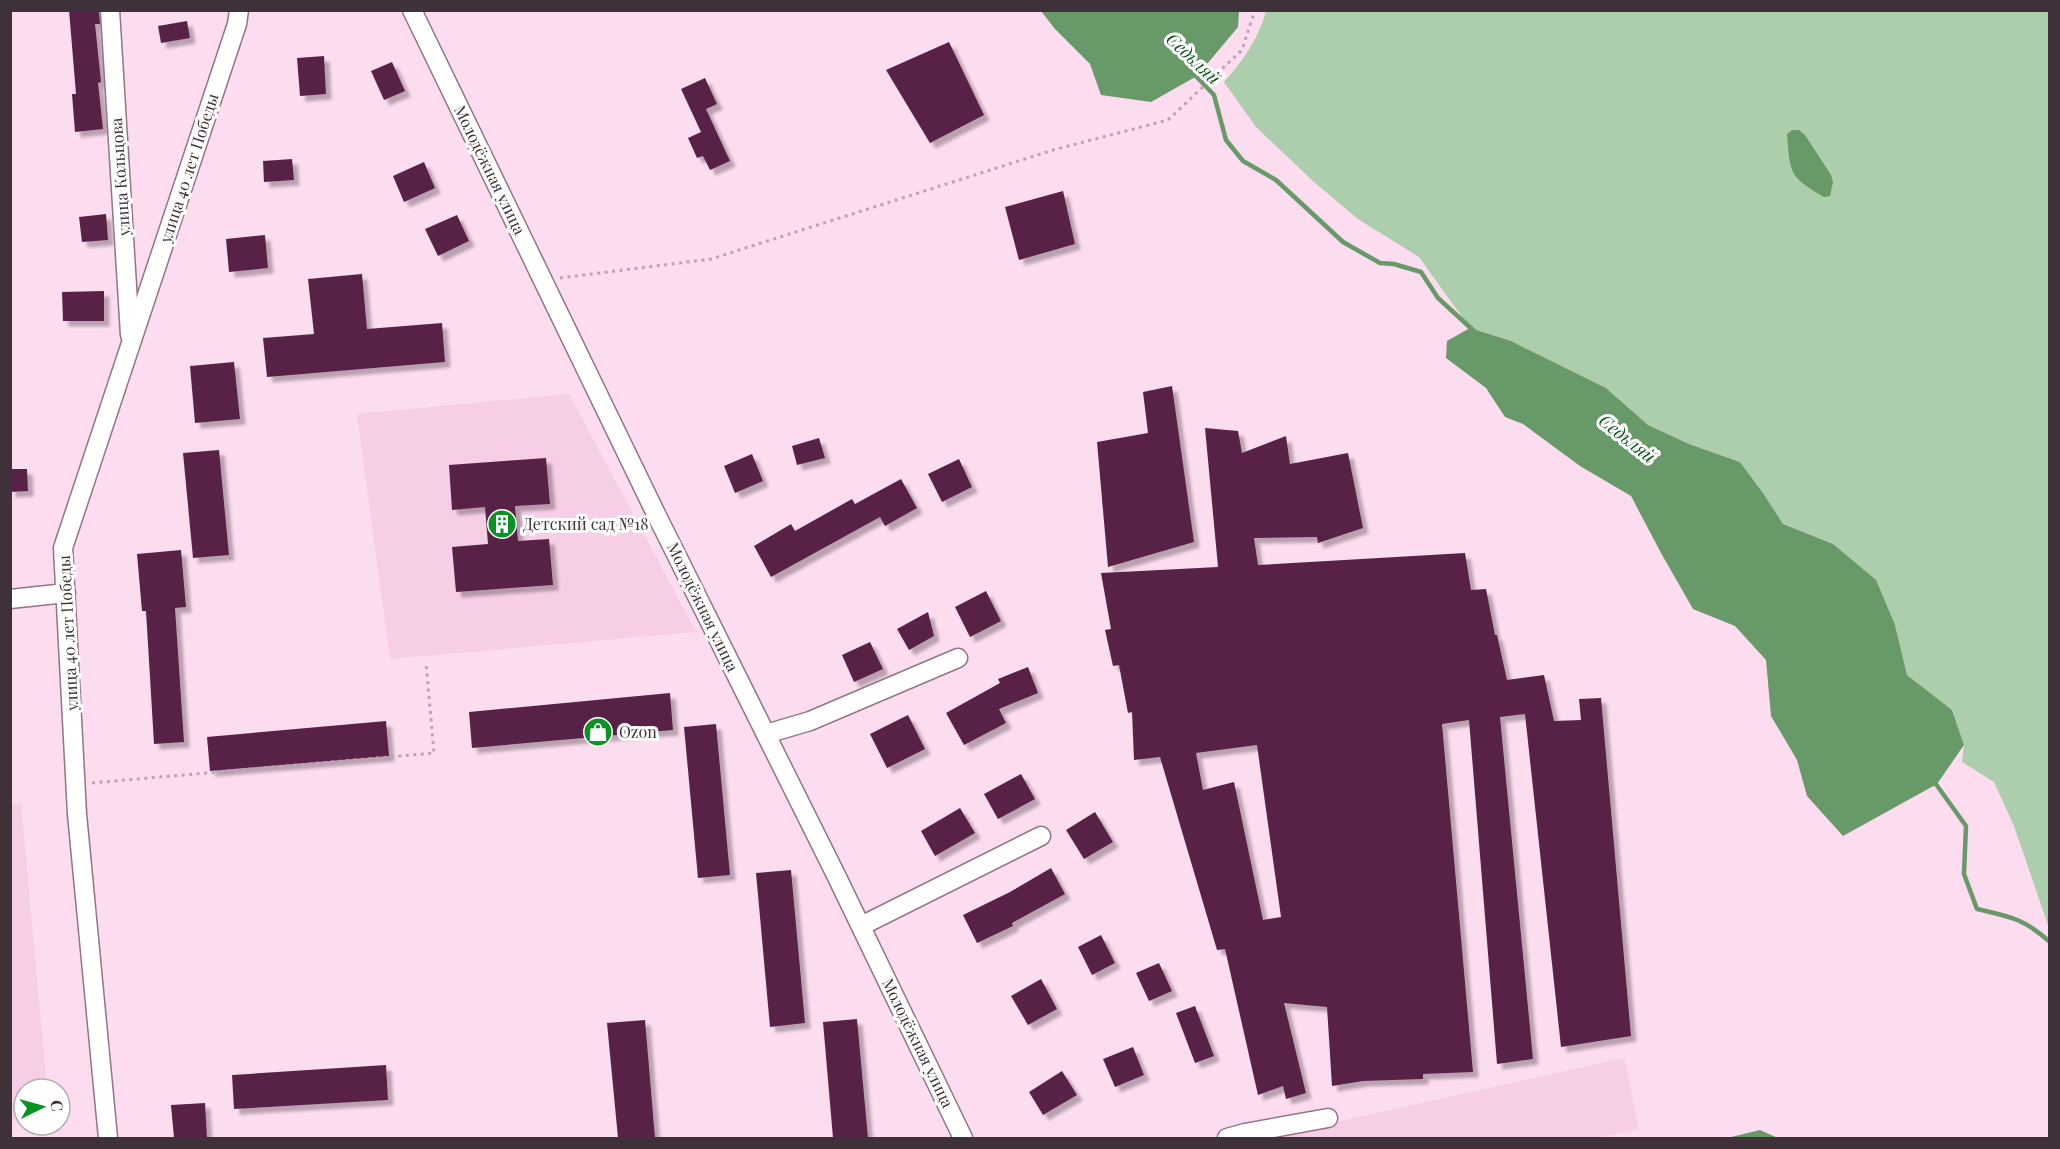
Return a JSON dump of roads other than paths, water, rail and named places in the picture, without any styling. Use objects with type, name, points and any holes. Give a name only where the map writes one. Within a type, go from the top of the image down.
[{"type":"street","name":"улица Кольцова","points":[[110,10],[131,344]]},
{"type":"street","name":"улица 40 лет Победы","points":[[108,1138],[75,784],[63,548],[237,24],[238,10]]},
{"type":"street","name":"Молодёжная улица","points":[[412,10],[657,516],[861,926],[963,1138]]},
{"type":"street","points":[[10,599],[66,593]]},
{"type":"street","points":[[766,734],[810,721],[958,658]]},
{"type":"street","points":[[861,926],[1041,836]]},
{"type":"street","points":[[1227,1138],[1328,1118]]},
{"type":"water","points":[[1041,11],[1239,11],[1238,27],[1197,76],[1151,102],[1101,95],[1090,64],[1055,29]]},
{"type":"water","points":[[1792,130],[1799,130],[1805,135],[1831,175],[1833,182],[1830,196],[1824,197],[1812,190],[1794,173],[1789,157],[1787,134]]},
{"type":"water","points":[[1470,328],[1511,341],[1606,388],[1648,425],[1689,444],[1740,462],[1783,524],[1833,544],[1876,580],[1895,625],[1907,675],[1952,710],[1964,745],[1937,784],[1843,836],[1807,796],[1797,760],[1771,716],[1766,660],[1735,626],[1693,609],[1631,496],[1580,466],[1523,424],[1505,417],[1486,388],[1446,358],[1447,341]]},
{"type":"water","points":[[1760,1130],[1778,1138],[1727,1138]]},
{"type":"waterway","name":"Седьляй","points":[[1193,73],[1214,95],[1226,140],[1243,161],[1276,180],[1343,242],[1380,263],[1394,264],[1421,272],[1438,298],[1475,332]]},
{"type":"waterway","name":"Седьляй","points":[[1933,780],[1966,826],[1964,874],[1977,909],[2024,923],[2050,942]]},
{"type":"place","name":"Детский сад №18","points":[[502,524]]},
{"type":"place","name":"Ozon","points":[[598,732]]}]
